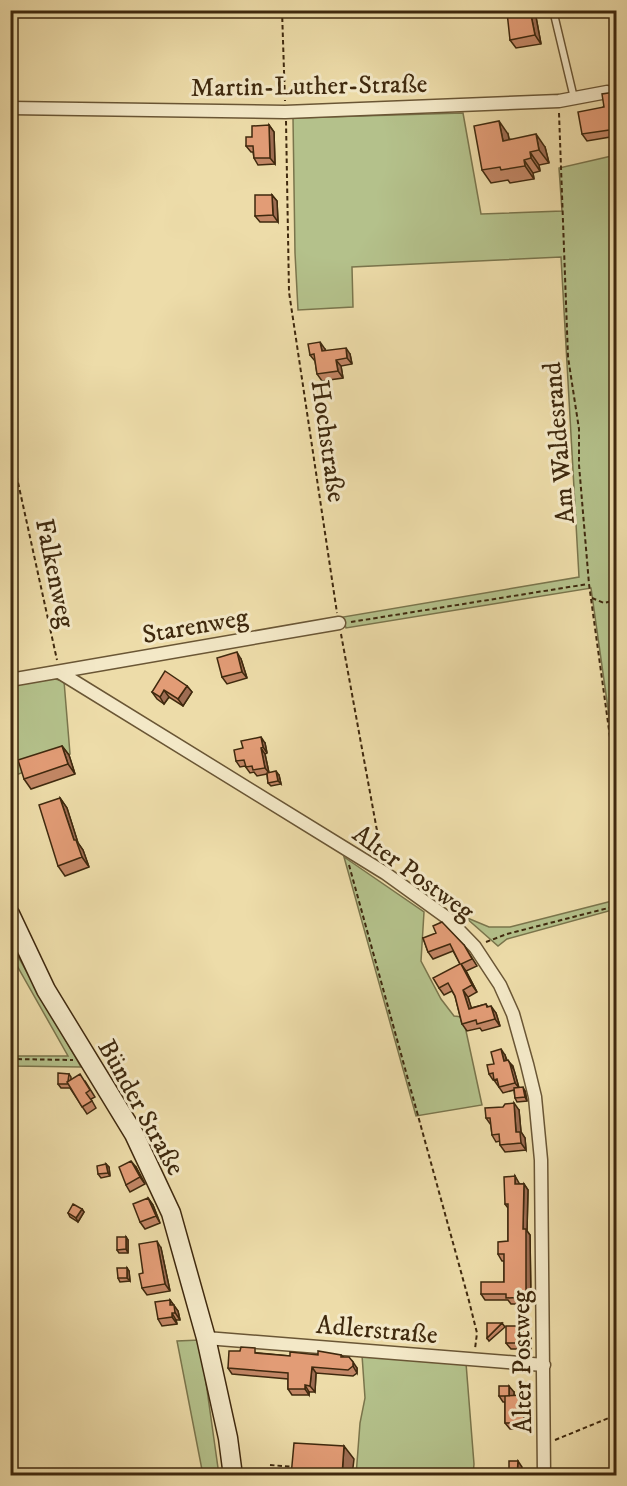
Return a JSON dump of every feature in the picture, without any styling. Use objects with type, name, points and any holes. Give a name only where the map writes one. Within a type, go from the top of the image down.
[{"type":"main road","name":"Bünder Straße","points":[[10,914],[46,990],[134,1134],[171,1213],[206,1338],[228,1438],[232,1476]]},
{"type":"street","name":"Martin-Luther-Straße","points":[[10,108],[285,112],[559,101],[607,92]]},
{"type":"street","name":"Starenweg","points":[[59,672],[339,623]]},
{"type":"street","points":[[10,680],[59,672]]},
{"type":"street","name":"Alter Postweg","points":[[59,672],[385,873],[446,917],[464,933],[500,985],[513,1014],[535,1098],[541,1160],[544,1476]]},
{"type":"street","name":"Adlerstraße","points":[[206,1338],[544,1365]]},
{"type":"lane","points":[[554,10],[574,98]]},
{"type":"path","name":"Hochstraße","points":[[282,10],[290,292],[339,623],[385,873]]},
{"type":"path","name":"Am Waldesrand","points":[[559,101],[568,357],[579,429],[579,465],[588,584],[592,598],[616,781]]},
{"type":"path","name":"Falkenweg","points":[[10,446],[59,672]]},
{"type":"path","points":[[339,623],[588,584]]},
{"type":"path","points":[[592,598],[604,603],[616,600]]},
{"type":"path","points":[[345,848],[477,1333],[473,1360]]},
{"type":"path","points":[[475,947],[507,934],[616,906]]},
{"type":"path","points":[[10,1059],[88,1060]]},
{"type":"path","points":[[544,1441],[552,1441],[616,1415]]},
{"type":"path","points":[[270,1465],[297,1467]]},
{"type":"green space","points":[[463,113],[481,214],[562,211],[559,168],[616,155],[616,765],[591,588],[346,628],[343,617],[579,577],[561,257],[352,267],[353,307],[298,310],[293,118]]},
{"type":"green space","points":[[46,677],[64,681],[70,754],[11,777],[11,684]]},
{"type":"green space","points":[[344,857],[424,912],[421,961],[441,999],[454,1016],[463,1017],[482,1105],[416,1116]]},
{"type":"green space","points":[[616,900],[616,909],[507,939],[498,946],[465,917],[489,927],[510,927]]},
{"type":"green space","points":[[11,945],[81,1067],[11,1066],[10,1056],[68,1056],[11,955]]},
{"type":"green space","points":[[200,1340],[219,1475],[203,1475],[177,1341]]},
{"type":"green space","points":[[362,1355],[466,1363],[473,1475],[356,1476],[360,1423],[365,1398]]},
{"type":"building","points":[[530,10],[535,35],[510,40],[507,12]]},
{"type":"building","points":[[615,92],[616,129],[582,134],[578,112],[604,107],[602,94]]},
{"type":"building","points":[[499,121],[503,141],[536,134],[539,150],[530,152],[531,158],[524,160],[525,166],[482,170],[474,126]]},
{"type":"building","points":[[269,125],[270,158],[254,158],[253,146],[246,146],[246,137],[252,137],[252,126]]},
{"type":"building","points":[[255,195],[272,195],[273,215],[255,216]]},
{"type":"building","points":[[320,342],[322,351],[346,348],[347,358],[336,360],[338,371],[317,374],[314,354],[310,355],[308,344]]},
{"type":"building","points":[[237,652],[242,672],[222,677],[217,658]]},
{"type":"building","points":[[165,671],[187,686],[178,699],[164,690],[160,697],[152,692]]},
{"type":"building","points":[[261,737],[265,768],[253,770],[252,766],[246,767],[244,760],[236,761],[234,750],[243,748],[241,741]]},
{"type":"building","points":[[62,746],[68,764],[24,779],[18,760]]},
{"type":"building","points":[[276,771],[278,781],[268,783],[267,773]]},
{"type":"building","points":[[60,798],[82,857],[58,866],[39,805]]},
{"type":"building","points":[[442,922],[464,945],[472,959],[461,964],[472,985],[463,990],[469,1009],[486,1004],[487,1007],[491,1006],[495,1019],[477,1024],[476,1020],[462,1024],[455,996],[448,983],[439,988],[433,978],[460,964],[450,944],[428,952],[423,938],[436,933],[433,926]]},
{"type":"building","points":[[501,1049],[504,1061],[508,1060],[510,1064],[515,1083],[499,1087],[497,1079],[494,1080],[493,1073],[489,1074],[487,1065],[494,1064],[491,1052]]},
{"type":"building","points":[[58,1073],[69,1074],[68,1084],[58,1084]]},
{"type":"building","points":[[80,1074],[90,1090],[86,1093],[92,1101],[82,1107],[67,1082]]},
{"type":"building","points":[[523,1087],[525,1097],[515,1098],[514,1088]]},
{"type":"building","points":[[514,1103],[516,1132],[520,1132],[521,1143],[500,1145],[499,1134],[492,1135],[490,1118],[486,1118],[485,1108],[503,1107],[505,1104]]},
{"type":"building","points":[[131,1161],[140,1177],[126,1185],[119,1167]]},
{"type":"building","points":[[106,1164],[108,1173],[98,1174],[97,1166]]},
{"type":"building","points":[[515,1176],[515,1184],[524,1184],[526,1297],[506,1298],[506,1294],[481,1294],[481,1282],[504,1282],[504,1254],[498,1254],[498,1242],[508,1241],[508,1204],[505,1204],[504,1177]]},
{"type":"building","points":[[148,1198],[156,1216],[140,1222],[133,1204]]},
{"type":"building","points":[[73,1204],[82,1209],[76,1218],[68,1213]]},
{"type":"building","points":[[117,1237],[126,1237],[126,1249],[117,1250]]},
{"type":"building","points":[[157,1241],[165,1284],[142,1288],[139,1274],[143,1273],[139,1244]]},
{"type":"building","points":[[117,1268],[127,1268],[127,1278],[118,1278]]},
{"type":"building","points":[[170,1300],[170,1305],[174,1305],[175,1313],[172,1313],[172,1317],[158,1319],[155,1302]]},
{"type":"building","points":[[487,1323],[502,1323],[487,1338]]},
{"type":"building","points":[[506,1326],[526,1326],[526,1343],[506,1343]]},
{"type":"building","points":[[241,1347],[255,1348],[255,1353],[290,1356],[290,1352],[318,1355],[318,1351],[349,1357],[353,1366],[348,1370],[312,1367],[310,1386],[305,1385],[305,1389],[288,1389],[288,1373],[228,1368],[229,1351],[240,1351]]},
{"type":"building","points":[[499,1386],[509,1386],[509,1396],[499,1396]]},
{"type":"building","points":[[524,1395],[524,1423],[505,1423],[505,1396]]},
{"type":"building","points":[[294,1443],[344,1446],[342,1476],[291,1476]]},
{"type":"building","points":[[509,1461],[518,1461],[517,1476],[509,1476]]}]
